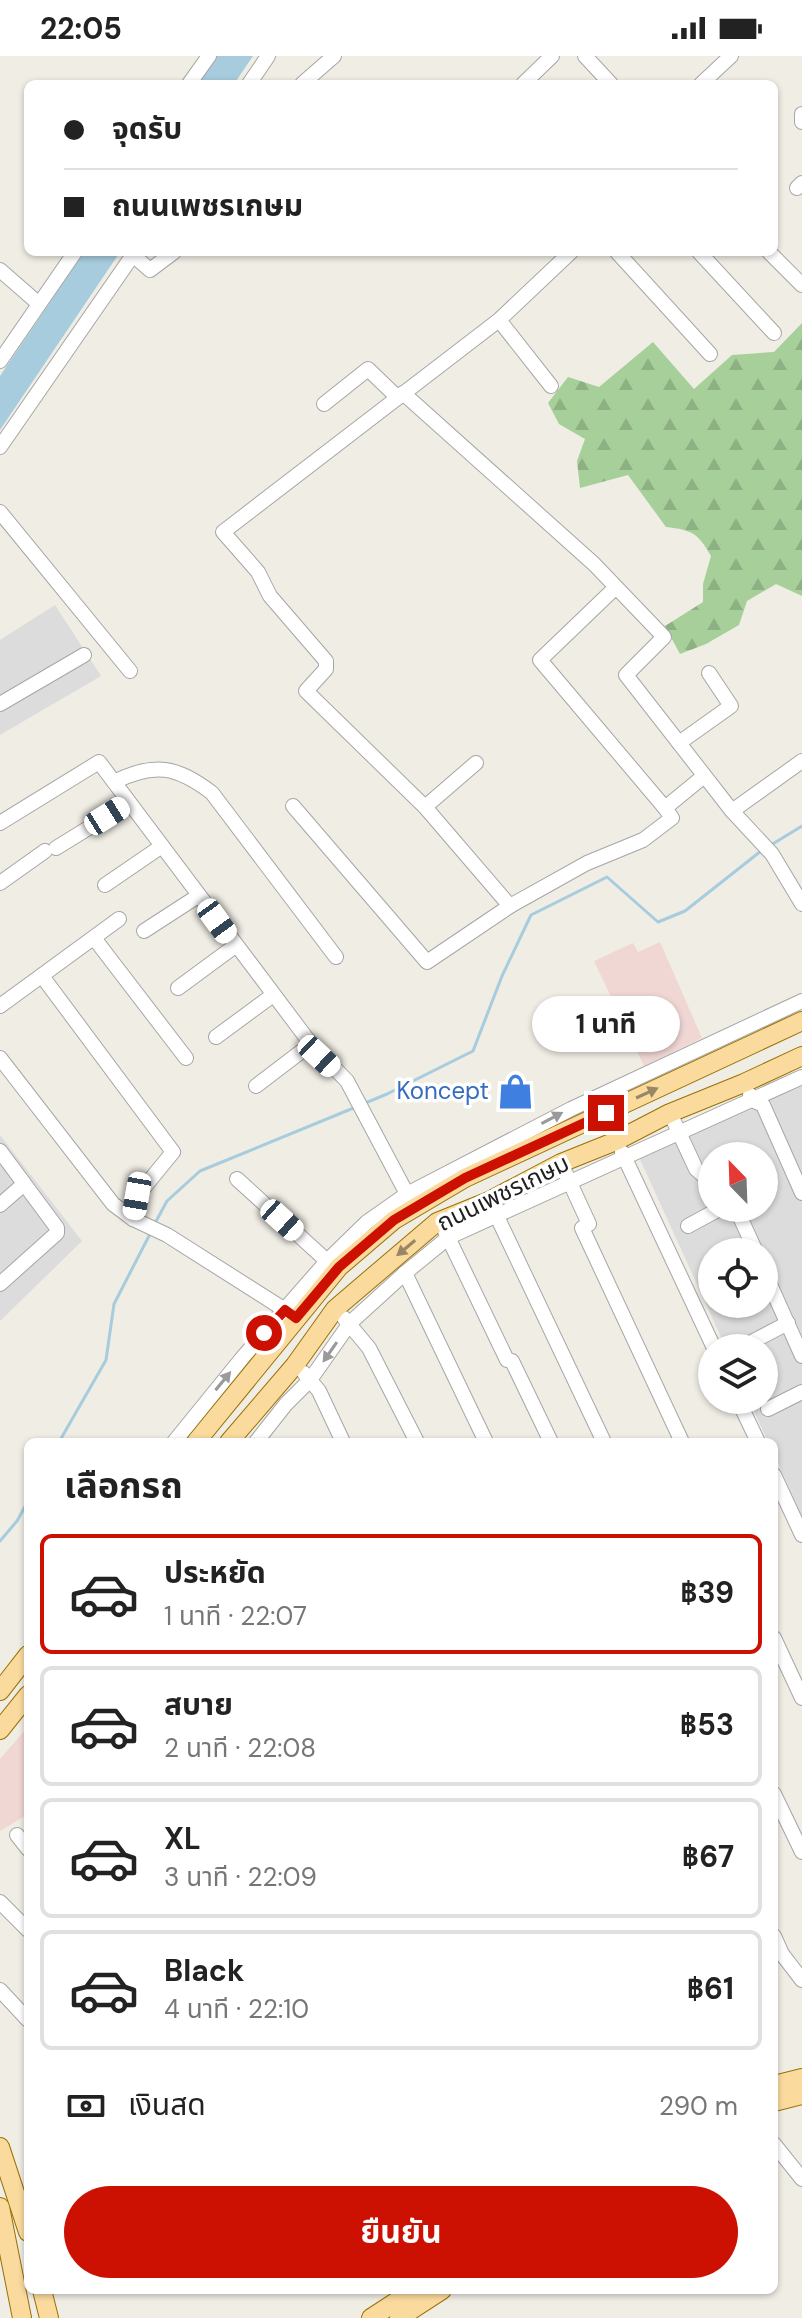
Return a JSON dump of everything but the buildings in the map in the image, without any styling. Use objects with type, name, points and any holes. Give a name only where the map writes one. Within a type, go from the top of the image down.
[{"type":"main road","name":"ถนนเพชรเกษม","points":[[199,1438],[291,1314],[394,1220],[462,1173],[802,1021]]},
{"type":"main road","name":"ถนนเพชรเกษม","points":[[232,1438],[295,1365],[335,1309],[437,1222],[493,1208],[561,1163],[620,1150],[670,1113],[748,1092],[802,1056]]},
{"type":"main road","points":[[0,1691],[24,1660]]},
{"type":"main road","points":[[0,1730],[24,1700]]},
{"type":"main road","points":[[778,2084],[802,2078]]},
{"type":"main road","points":[[778,2101],[802,2095]]},
{"type":"main road","points":[[0,2147],[24,2220]]},
{"type":"main road","points":[[0,2207],[22,2318]]},
{"type":"main road","points":[[43,2294],[49,2318]]},
{"type":"main road","points":[[371,2318],[408,2294]]},
{"type":"main road","points":[[399,2318],[436,2294]]},
{"type":"street","points":[[192,80],[209,56]]},
{"type":"street","points":[[252,80],[268,56]]},
{"type":"street","points":[[307,80],[334,56]]},
{"type":"street","points":[[527,80],[552,56]]},
{"type":"street","points":[[585,56],[607,80]]},
{"type":"street","points":[[705,80],[731,56]]},
{"type":"street","points":[[802,114],[802,122]]},
{"type":"street","points":[[0,361],[72,256]]},
{"type":"street","points":[[0,447],[132,256]]},
{"type":"street","points":[[137,256],[150,270],[169,256]]},
{"type":"street","points":[[510,906],[425,807],[306,691],[326,669],[326,661],[270,596],[258,572],[223,532],[499,320],[567,256]]},
{"type":"street","points":[[621,256],[710,354]]},
{"type":"street","points":[[703,256],[774,333]]},
{"type":"street","points":[[773,256],[802,285]]},
{"type":"street","points":[[0,270],[39,304]]},
{"type":"street","points":[[499,320],[551,386]]},
{"type":"street","points":[[324,404],[368,369],[624,593],[664,637],[626,675],[732,811],[772,854],[802,904]]},
{"type":"street","points":[[0,512],[130,671]]},
{"type":"street","points":[[293,806],[427,962],[510,906],[587,863],[643,840],[672,818],[540,660],[615,588]]},
{"type":"street","points":[[0,704],[84,655]]},
{"type":"street","points":[[679,743],[731,706],[709,673]]},
{"type":"street","points":[[732,811],[802,761]]},
{"type":"street","points":[[0,823],[99,762],[311,1044],[347,1081],[407,1194]]},
{"type":"street","points":[[425,807],[476,763]]},
{"type":"street","points":[[114,782],[143,770],[165,769],[194,780],[212,793],[336,957]]},
{"type":"street","points":[[665,808],[704,776]]},
{"type":"street","points":[[0,883],[129,803]]},
{"type":"street","points":[[105,885],[162,846]]},
{"type":"street","points":[[144,931],[198,896]]},
{"type":"street","points":[[0,1006],[119,919]]},
{"type":"street","points":[[94,938],[186,1058]]},
{"type":"street","points":[[178,988],[235,946]]},
{"type":"street","points":[[42,976],[173,1152],[137,1196],[133,1219]]},
{"type":"street","points":[[216,1037],[273,995]]},
{"type":"street","points":[[177,1438],[243,1357],[291,1314],[327,1261],[367,1222],[407,1194],[462,1173],[571,1109],[802,1001]]},
{"type":"street","points":[[256,1086],[311,1044]]},
{"type":"street","points":[[0,1058],[113,1204],[291,1314]]},
{"type":"street","points":[[251,1414],[260,1438],[310,1380],[350,1323],[449,1237],[493,1208],[570,1183],[620,1150],[679,1132],[748,1092],[802,1077]]},
{"type":"street","points":[[748,1092],[763,1105],[802,1193]]},
{"type":"street","points":[[670,1113],[698,1171]]},
{"type":"street","points":[[620,1150],[707,1334]]},
{"type":"street","points":[[0,1151],[57,1228],[57,1233],[0,1284]]},
{"type":"street","points":[[561,1163],[589,1224],[582,1228],[680,1438]]},
{"type":"street","points":[[237,1179],[327,1261]]},
{"type":"street","points":[[0,1205],[24,1184]]},
{"type":"street","points":[[493,1208],[602,1438]]},
{"type":"street","points":[[688,1226],[698,1221]]},
{"type":"street","points":[[437,1222],[449,1237],[507,1360],[512,1361],[549,1438]]},
{"type":"street","points":[[405,1273],[484,1438]]},
{"type":"street","points":[[778,1301],[802,1356]]},
{"type":"street","points":[[335,1309],[350,1323],[379,1366],[415,1438]]},
{"type":"street","points":[[767,1334],[788,1323]]},
{"type":"street","points":[[295,1365],[319,1391],[341,1438]]},
{"type":"street","points":[[778,1404],[802,1392]]},
{"type":"street","points":[[745,1414],[756,1438]]},
{"type":"street","points":[[778,1484],[802,1535]]},
{"type":"street","points":[[778,1647],[802,1698]]},
{"type":"street","points":[[778,1802],[802,1852]]},
{"type":"street","points":[[17,1835],[24,1844]]},
{"type":"street","points":[[0,1902],[24,1926]]},
{"type":"street","points":[[778,1945],[802,1980]]},
{"type":"street","points":[[0,1990],[24,2016]]},
{"type":"street","points":[[778,2149],[802,2179]]},
{"type":"shaded area","points":[[55,605],[101,676],[0,735],[0,640]]},
{"type":"shaded area","points":[[660,942],[702,1038],[644,1066],[594,961],[633,943],[638,952]]},
{"type":"shaded area","points":[[802,1076],[802,1516],[778,1463],[778,1438],[766,1438],[755,1414],[778,1414],[778,1334],[720,1334],[712,1318],[778,1318],[778,1238],[698,1238],[698,1287],[639,1157]]},
{"type":"shaded area","points":[[0,1135],[82,1241],[0,1321]]},
{"type":"shaded area","points":[[24,1731],[24,1816],[0,1831],[0,1759]]},
{"type":"green space","points":[[802,323],[802,596],[776,584],[747,601],[739,625],[706,644],[680,654],[665,626],[703,602],[703,584],[711,556],[693,534],[666,527],[628,475],[580,488],[577,461],[585,439],[559,424],[548,403],[568,377],[599,387],[653,342],[694,389],[732,355],[774,352]]},
{"type":"water","points":[[217,56],[253,56],[237,80],[201,80]]},
{"type":"water","points":[[81,256],[117,256],[0,430],[0,376]]},
{"type":"waterway","points":[[771,845],[802,826]]},
{"type":"waterway","points":[[363,1104],[473,1051],[502,976],[531,915],[607,877],[658,922],[685,911],[761,851]]},
{"type":"waterway","points":[[154,1225],[167,1201],[200,1171],[356,1107]]},
{"type":"waterway","points":[[61,1438],[106,1360],[114,1304],[151,1232]]},
{"type":"waterway","points":[[0,1541],[24,1508]]},
{"type":"place","name":"Koncept","points":[[515,1091]]},
{"type":"route","points":[[264,1333],[285,1310],[296,1318],[339,1267],[394,1220],[465,1178],[606,1113]]}]
